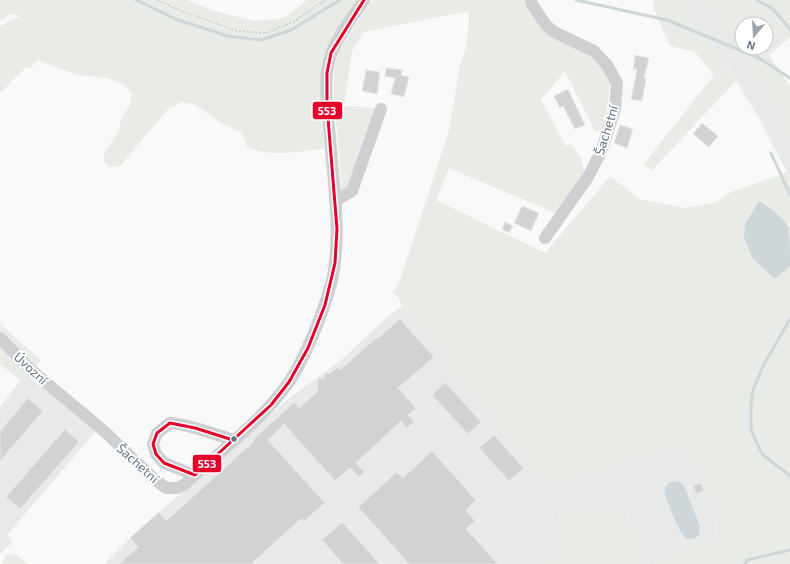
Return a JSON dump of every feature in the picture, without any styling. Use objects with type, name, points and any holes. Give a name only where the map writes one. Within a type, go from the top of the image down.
[{"type":"street","name":"Šachetní","points":[[63,396],[153,478],[166,488],[177,488],[186,484],[271,405],[289,382],[308,348],[325,305],[335,263],[337,229],[327,106],[327,73],[331,53],[364,0]]},
{"type":"street","name":"Šachetní","points":[[531,0],[532,4],[546,25],[554,32],[594,51],[607,65],[617,83],[615,109],[601,152],[588,178],[545,238]]},
{"type":"street","points":[[335,201],[352,191],[381,109]]},
{"type":"street","name":"Úvozní","points":[[0,338],[30,369],[63,396]]},
{"type":"street","points":[[195,475],[164,463],[156,454],[153,444],[156,433],[170,423],[182,424],[197,427],[215,436],[234,440]]},
{"type":"path","points":[[157,0],[179,10],[237,31],[266,33],[295,21],[325,0]]},
{"type":"shaded area","points":[[0,0],[187,0],[214,11],[254,21],[279,19],[287,16],[307,0],[357,0],[338,31],[322,106],[324,149],[285,153],[256,150],[247,147],[242,133],[221,123],[194,104],[180,102],[169,108],[120,166],[110,167],[103,161],[105,152],[118,132],[122,117],[130,106],[132,94],[126,87],[113,80],[75,74],[37,60],[31,68],[27,67],[14,78],[2,92],[0,90],[0,27],[8,21],[21,16],[11,14],[0,21]]},
{"type":"shaded area","points":[[372,0],[529,0],[530,4],[603,68],[610,83],[605,131],[595,131],[565,71],[541,100],[566,146],[571,143],[581,158],[585,173],[572,194],[555,213],[449,168],[436,200],[545,253],[610,176],[639,199],[685,208],[716,202],[731,192],[787,172],[790,178],[790,230],[785,222],[774,278],[790,266],[790,564],[657,564],[716,539],[717,510],[686,445],[546,484],[457,378],[442,349],[402,306],[397,295],[392,292],[395,290],[400,280],[449,131],[460,65],[467,45],[469,11],[364,32],[352,51],[344,106],[377,108],[354,182],[342,193],[334,97],[335,62],[338,51]]},
{"type":"shaded area","points":[[653,0],[682,0],[736,81],[652,170],[643,165],[714,75],[695,52],[670,46],[654,10]]},
{"type":"shaded area","points":[[679,0],[705,0],[734,40],[734,56],[746,56],[749,60],[790,134],[790,178],[761,122],[731,72]]},
{"type":"shaded area","points":[[705,0],[790,0],[790,37],[774,51],[774,16],[734,16],[734,40]]},
{"type":"shaded area","points":[[746,56],[770,56],[790,87],[790,134]]},
{"type":"shaded area","points":[[759,201],[780,217],[789,229],[790,266],[775,279],[753,259],[744,238],[745,224]]},
{"type":"shaded area","points":[[402,306],[442,349],[457,378],[546,484],[686,445],[717,510],[716,540],[657,564],[650,564],[627,513],[558,509],[566,546],[548,564],[104,564],[130,538],[288,399],[339,362],[386,318]]},
{"type":"shaded area","points":[[0,324],[41,360],[21,381],[0,364]]},
{"type":"shaded area","points":[[28,371],[96,431],[7,535],[13,542],[0,554],[0,407]]},
{"type":"shaded area","points":[[675,481],[680,482],[684,486],[700,526],[699,535],[691,539],[685,537],[683,534],[665,496],[666,486]]},
{"type":"shaded area","points":[[558,508],[627,513],[650,564],[548,564],[566,546]]},
{"type":"shaded area","points":[[6,554],[17,555],[28,564],[2,564]]},
{"type":"building","points":[[635,55],[649,58],[644,78],[646,79],[642,101],[631,99],[637,69],[633,69]]},
{"type":"building","points":[[386,68],[402,70],[401,75],[409,77],[404,97],[391,94],[395,78],[385,76]]},
{"type":"building","points":[[366,70],[380,72],[377,94],[362,91]]},
{"type":"building","points":[[568,89],[585,125],[575,129],[563,106],[560,108],[554,96]]},
{"type":"building","points":[[702,123],[718,136],[709,147],[693,134]]},
{"type":"building","points":[[620,125],[633,129],[627,148],[614,143]]},
{"type":"building","points":[[522,206],[539,213],[531,231],[514,223]]},
{"type":"building","points":[[505,222],[513,226],[509,233],[502,229]]},
{"type":"building","points":[[400,319],[434,357],[398,388],[416,408],[408,415],[414,422],[407,428],[401,421],[356,463],[364,472],[359,477],[350,468],[335,481],[284,424],[268,440],[325,503],[304,521],[302,518],[251,564],[119,564],[138,547],[130,538],[159,512],[166,521],[250,445],[254,441],[253,440],[294,402],[299,408],[317,392],[318,378],[324,379],[325,373],[331,373],[337,367],[340,370]]},
{"type":"building","points":[[445,382],[481,422],[468,434],[432,395]]},
{"type":"building","points":[[28,398],[43,411],[0,461],[0,431]]},
{"type":"building","points":[[65,429],[79,442],[20,509],[6,497]]},
{"type":"building","points":[[494,435],[524,468],[509,481],[479,448]]},
{"type":"building","points":[[432,451],[476,500],[466,510],[475,521],[466,529],[498,564],[409,564],[358,507],[397,472],[403,478]]},
{"type":"building","points":[[701,483],[704,491],[696,494],[693,486]]},
{"type":"building","points":[[342,522],[380,564],[343,564],[322,540]]},
{"type":"waterway","points":[[136,0],[178,20],[228,36],[261,40],[291,30],[340,0]]},
{"type":"waterway","points":[[576,0],[667,20],[759,58],[790,78]]},
{"type":"waterway","points":[[757,0],[773,9],[790,29]]},
{"type":"waterway","points":[[771,153],[790,195]]},
{"type":"waterway","points":[[790,319],[762,368],[753,390],[751,405],[751,430],[762,454],[790,476]]},
{"type":"waterway","points":[[745,564],[747,560],[790,550]]},
{"type":"transit line","name":"553","points":[[233,440],[271,405],[289,382],[308,348],[325,305],[335,263],[337,229],[327,106],[327,73],[331,53],[364,0]]},
{"type":"transit line","name":"553","points":[[170,423],[195,428],[233,440],[195,475],[164,463],[156,454],[153,444],[157,433],[170,423]]}]
